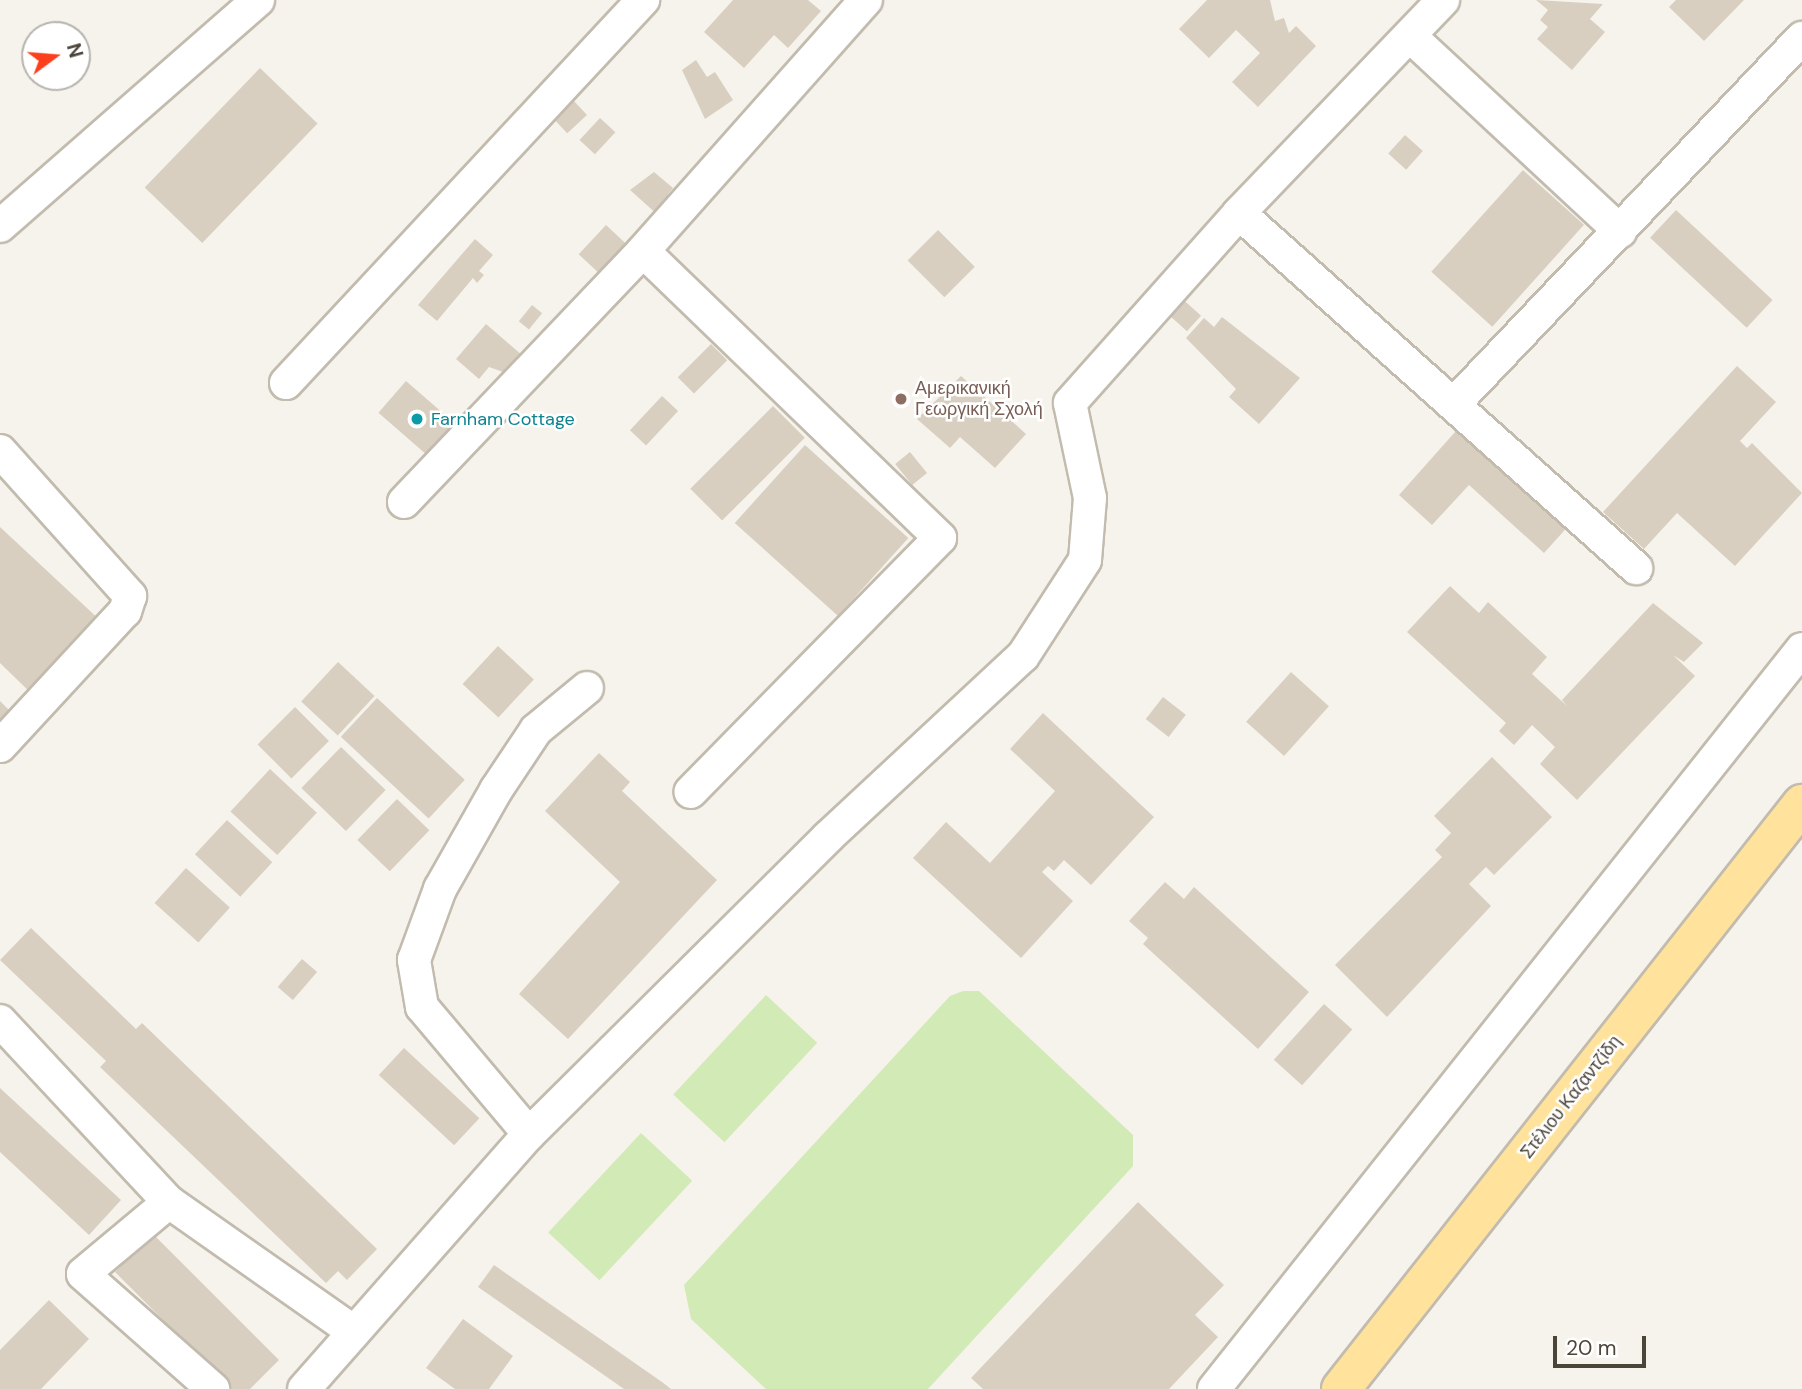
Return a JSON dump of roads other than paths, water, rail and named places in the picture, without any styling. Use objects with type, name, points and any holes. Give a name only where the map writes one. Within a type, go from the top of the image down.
[{"type":"main road","name":"Στέλιου Καζαντζίδη","points":[[1341,1389],[1802,804]]},
{"type":"lane","points":[[0,226],[258,0]]},
{"type":"lane","points":[[286,383],[643,0]]},
{"type":"lane","points":[[404,502],[643,251],[866,0]]},
{"type":"lane","points":[[304,1389],[529,1134],[828,837],[1004,676],[1047,625],[1085,560],[1090,498],[1070,403],[1239,213],[1443,0]]},
{"type":"lane","points":[[1410,36],[1620,230]]},
{"type":"lane","points":[[1455,403],[1802,38]]},
{"type":"lane","points":[[1239,213],[1455,403],[1636,568]]},
{"type":"lane","points":[[643,251],[940,538],[690,792]]},
{"type":"lane","points":[[0,451],[130,596],[125,611],[0,746]]},
{"type":"lane","points":[[1214,1389],[1802,649]]},
{"type":"lane","points":[[529,1134],[422,1007],[414,960],[435,900],[496,790],[536,730],[587,688]]},
{"type":"lane","points":[[0,1021],[169,1202],[354,1332]]},
{"type":"lane","points":[[169,1202],[83,1274],[213,1389]]},
{"type":"place","name":"Αμερικανική Γεωργική Σχολή","points":[[901,399]]},
{"type":"place","name":"Farnham Cottage","points":[[417,419]]}]
